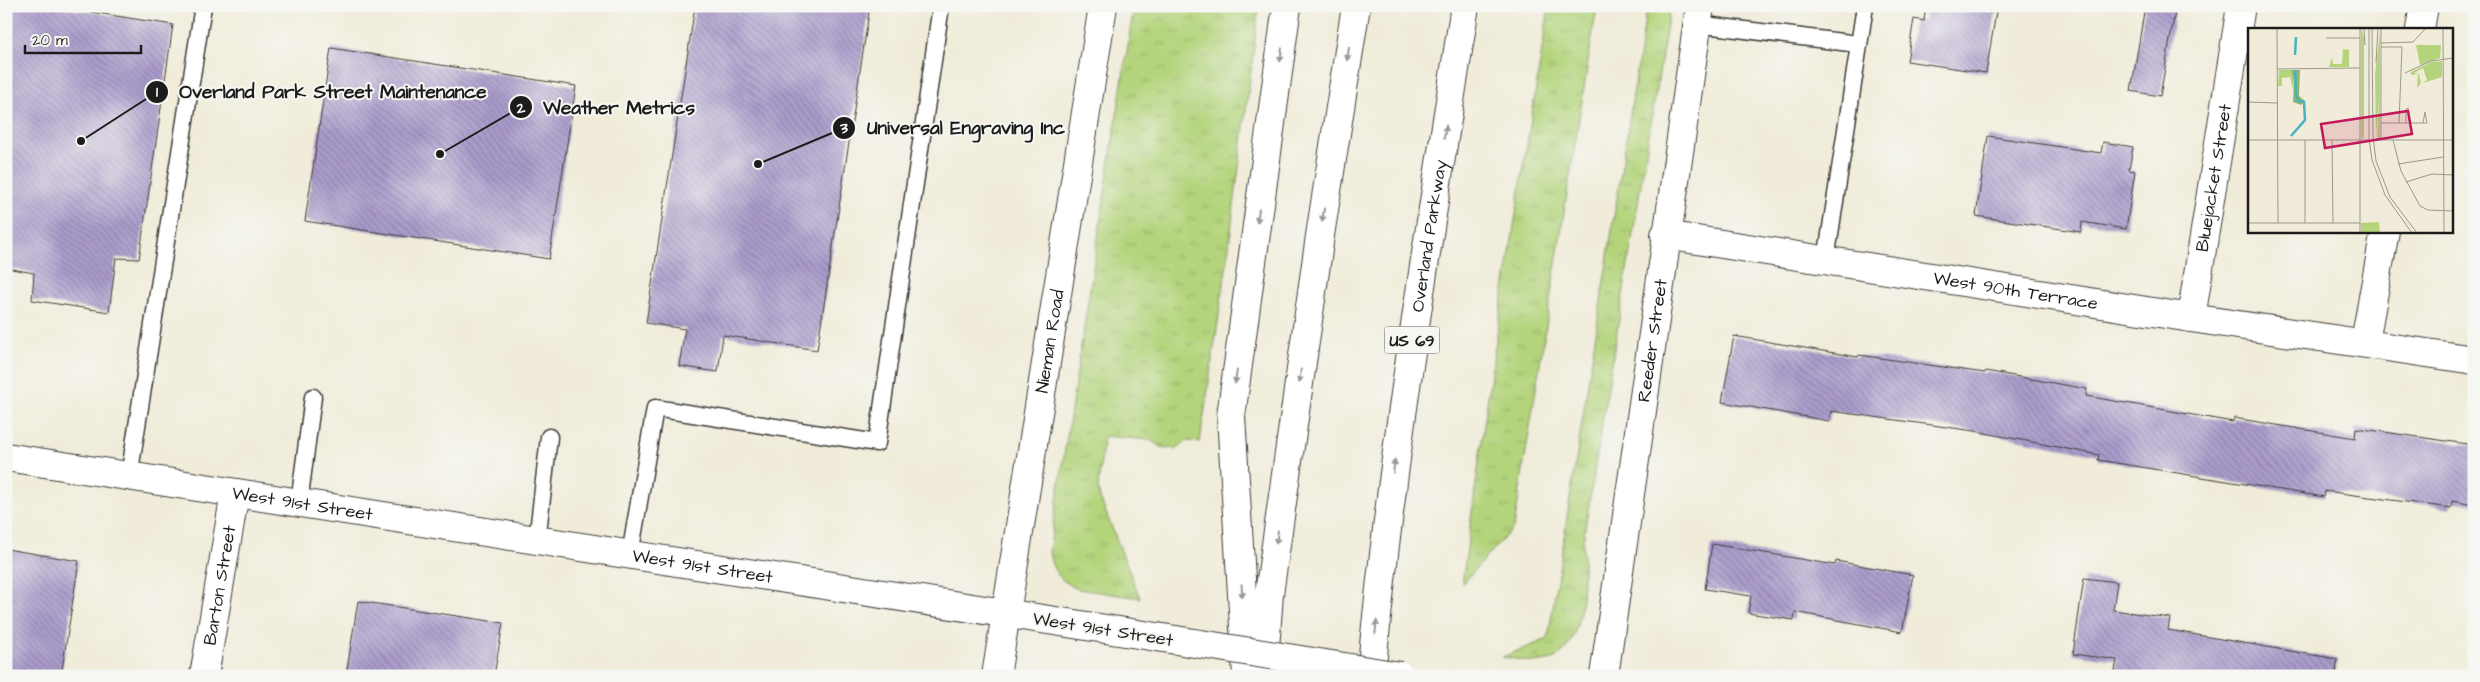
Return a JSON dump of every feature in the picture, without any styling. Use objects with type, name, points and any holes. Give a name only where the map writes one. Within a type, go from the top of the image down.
[{"type":"main road","name":"Nieman Road","points":[[996,676],[1103,6]]},
{"type":"main road","points":[[1247,676],[1231,416],[1287,6]]},
{"type":"main road","points":[[1263,676],[1269,594],[1319,238],[1356,6]]},
{"type":"main road","name":"Overland Parkway","points":[[1371,676],[1382,562],[1407,371],[1466,6]]},
{"type":"main road","name":"Bluejacket Street","points":[[2191,318],[2241,6]]},
{"type":"main road","points":[[2420,28],[2424,6]]},
{"type":"main road","name":"Reeder Street","points":[[1604,676],[1665,236],[1698,15]]},
{"type":"main road","points":[[2365,342],[2385,232]]},
{"type":"main road","name":"West 90th Terrace","points":[[1665,236],[2474,360]]},
{"type":"main road","name":"West 91st Street","points":[[6,457],[1400,676]]},
{"type":"main road","name":"Barton Street","points":[[204,676],[236,494]]},
{"type":"lane","points":[[129,477],[203,6]]},
{"type":"lane","points":[[630,555],[655,408],[877,443],[941,6]]},
{"type":"lane","points":[[1826,260],[1865,6]]},
{"type":"lane","points":[[1698,15],[1858,44]]},
{"type":"lane","points":[[299,503],[314,397]]},
{"type":"lane","points":[[537,541],[549,437]]},
{"type":"green space","points":[[1134,6],[1259,6],[1227,262],[1200,442],[1187,441],[1176,449],[1161,447],[1150,440],[1104,436],[1098,486],[1100,498],[1140,598],[1078,589],[1072,586],[1058,575],[1052,565],[1049,552]]},
{"type":"green space","points":[[1549,6],[1597,6],[1514,527],[1462,584],[1494,353]]},
{"type":"green space","points":[[1647,6],[1670,6],[1583,541],[1580,612],[1568,646],[1557,657],[1536,662],[1502,657],[1548,639]]},
{"type":"building","points":[[6,6],[53,6],[173,25],[139,259],[116,258],[109,312],[32,300],[34,273],[6,268]]},
{"type":"building","points":[[695,6],[870,6],[817,350],[723,335],[718,372],[679,366],[685,329],[646,323]]},
{"type":"building","points":[[1926,6],[1997,6],[1986,73],[1907,61],[1914,19],[1924,21]]},
{"type":"building","points":[[2145,6],[2176,6],[2160,96],[2131,91]]},
{"type":"building","points":[[331,48],[576,86],[549,259],[305,221]]},
{"type":"building","points":[[1988,136],[2101,153],[2103,142],[2133,147],[2129,170],[2135,171],[2126,229],[2082,222],[2081,232],[1976,216]]},
{"type":"building","points":[[1734,336],[1858,357],[1859,355],[1985,373],[1986,371],[2087,389],[2086,396],[2233,422],[2234,418],[2355,438],[2356,428],[2474,445],[2474,505],[2452,501],[2451,508],[2325,491],[2324,497],[2098,460],[2099,455],[1975,431],[1831,411],[1829,421],[1722,402]]},
{"type":"building","points":[[1712,544],[1835,565],[1836,561],[1913,575],[1902,632],[1795,612],[1794,620],[1748,613],[1751,596],[1705,589]]},
{"type":"building","points":[[6,549],[79,561],[61,676],[6,676]]},
{"type":"building","points":[[2084,578],[2117,582],[2113,610],[2170,618],[2168,630],[2337,659],[2336,676],[2114,676],[2117,660],[2073,654]]},
{"type":"building","points":[[358,601],[503,623],[494,676],[346,676]]},
{"type":"place","name":"Overland Park Street Maintenance","points":[[81,141]]},
{"type":"place","name":"Weather Metrics","points":[[440,154]]},
{"type":"place","name":"Universal Engraving Inc","points":[[758,164]]}]
